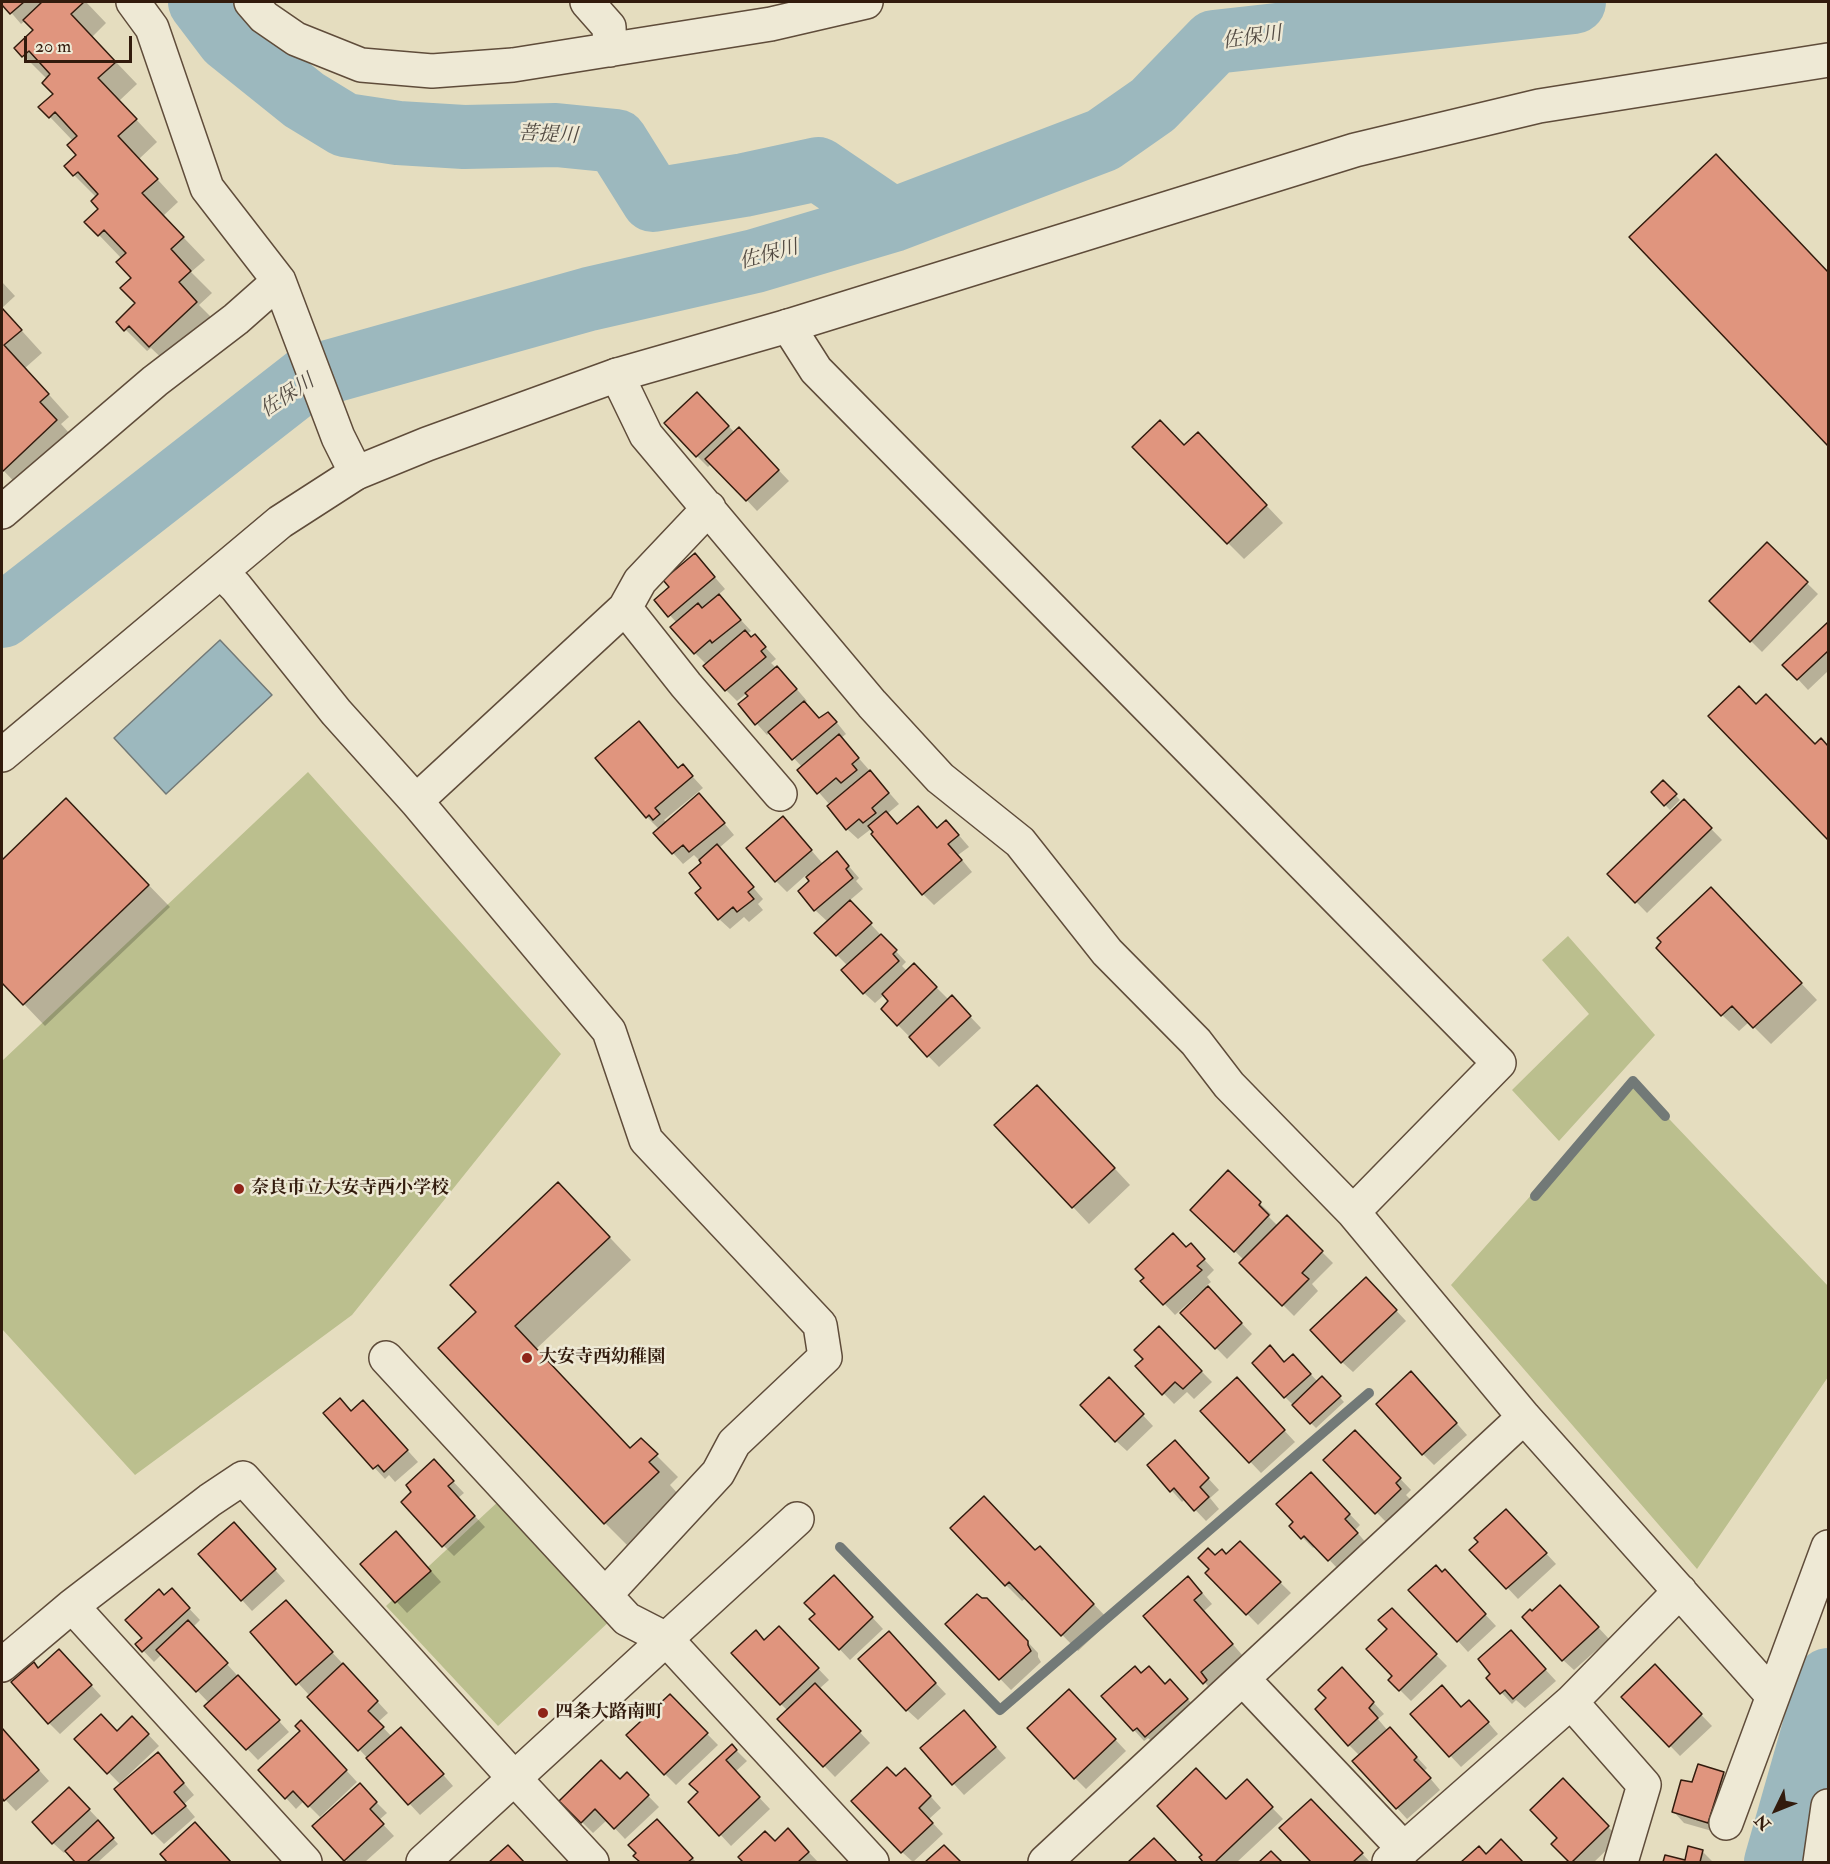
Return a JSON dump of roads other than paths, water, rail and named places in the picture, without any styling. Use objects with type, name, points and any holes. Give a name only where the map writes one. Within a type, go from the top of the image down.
[{"type":"street","points":[[132,2],[152,28],[207,188],[283,293],[338,437],[356,473]]},
{"type":"street","points":[[251,2],[264,17],[296,39],[361,64],[432,70],[513,65],[610,50],[769,13],[866,2]]},
{"type":"street","points":[[587,2],[609,27],[610,50]]},
{"type":"street","points":[[2,755],[280,522],[356,473],[427,444],[617,375],[788,326],[1355,150],[1539,106],[1828,60]]},
{"type":"street","points":[[2,512],[155,381],[236,319],[283,293]]},
{"type":"street","points":[[788,326],[816,370],[1499,1063],[1353,1212]]},
{"type":"street","points":[[617,375],[646,435],[880,712],[940,778],[1020,842],[1107,952],[1196,1042],[1229,1084],[1353,1212],[1524,1418],[1772,1695]]},
{"type":"street","points":[[416,801],[625,608],[640,581],[709,508]]},
{"type":"street","points":[[221,572],[236,587],[336,712],[416,801],[609,1031],[646,1140],[820,1325],[825,1357],[734,1443],[718,1473],[606,1594]]},
{"type":"street","points":[[625,608],[686,685],[780,794]]},
{"type":"street","points":[[386,1358],[627,1619],[666,1639],[872,1863]]},
{"type":"street","points":[[1045,1863],[1524,1418]]},
{"type":"street","points":[[2,1665],[72,1606],[210,1500],[243,1478],[592,1863]]},
{"type":"street","points":[[423,1863],[796,1519]]},
{"type":"street","points":[[1726,1823],[1828,1547]]},
{"type":"street","points":[[1243,1679],[1397,1856],[1571,1702],[1680,1591]]},
{"type":"street","points":[[72,1606],[305,1863]]},
{"type":"street","points":[[1571,1702],[1644,1785],[1622,1863]]},
{"type":"street","points":[[1820,1863],[1828,1806]]},
{"type":"water","points":[[220,640],[272,695],[166,794],[114,738]]},
{"type":"waterway","name":"菩提川","points":[[200,2],[228,39],[304,100],[345,125],[398,133],[464,137],[556,135],[616,141],[653,200],[744,185],[818,169],[893,220]]},
{"type":"waterway","name":"佐保川","points":[[2,616],[307,378],[589,299],[755,261],[893,220],[1103,140],[1153,105],[1214,42],[1574,2]]},
{"type":"waterway","points":[[1535,1196],[1633,1081],[1665,1116]]},
{"type":"waterway","points":[[840,1547],[1000,1710],[1369,1393]]},
{"type":"waterway","points":[[1776,1862],[1828,1680]]},
{"type":"place","name":"奈良市立大安寺西小学校","points":[[239,1189]]},
{"type":"place","name":"大安寺西幼稚園","points":[[527,1358]]},
{"type":"place","name":"四条大路南町","points":[[543,1713]]}]
